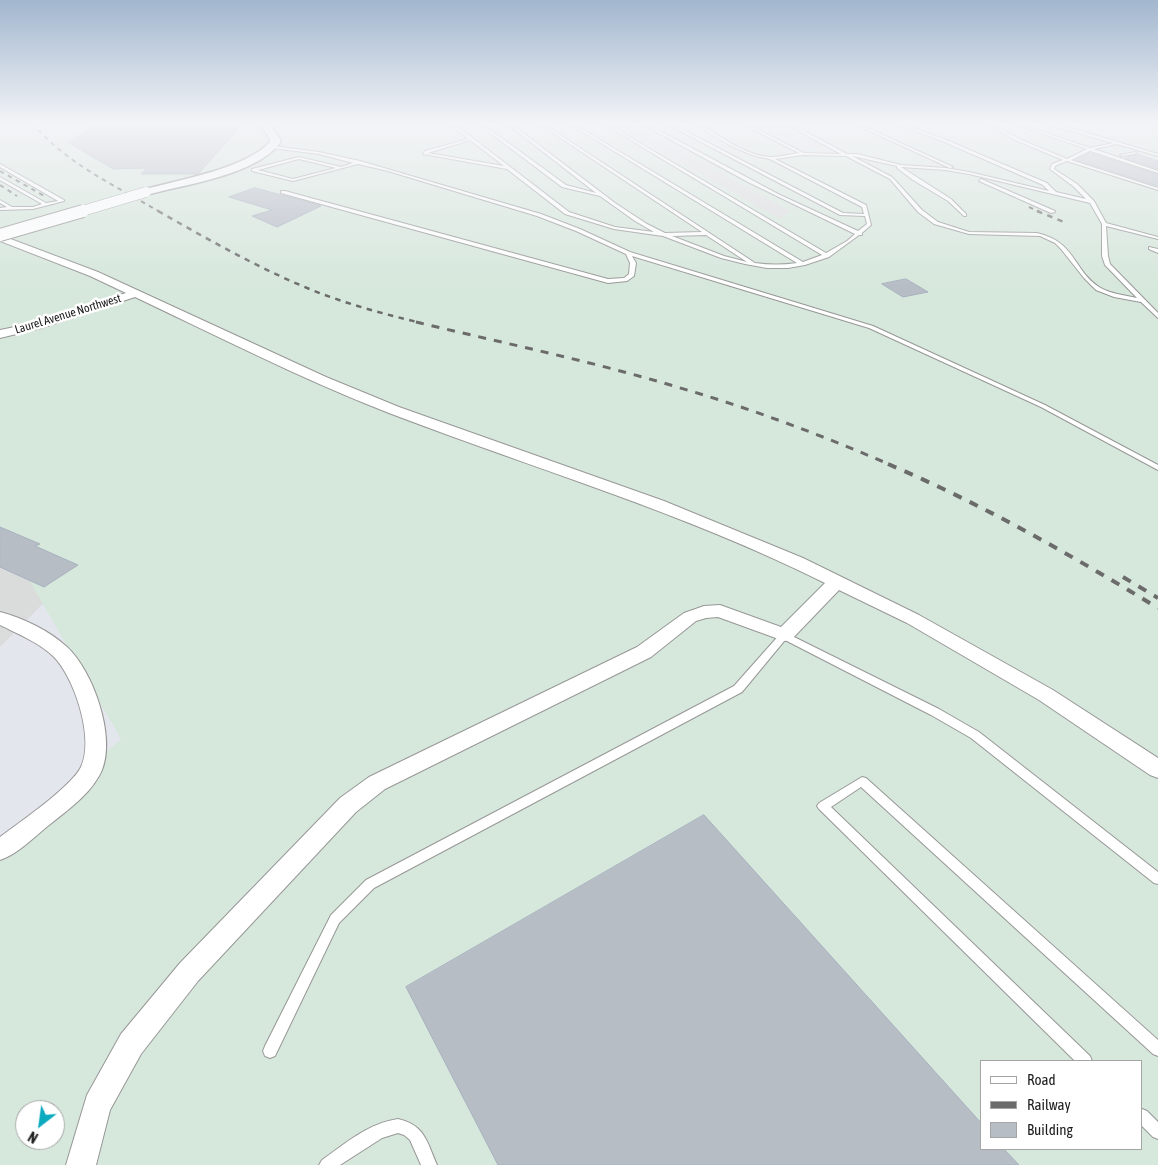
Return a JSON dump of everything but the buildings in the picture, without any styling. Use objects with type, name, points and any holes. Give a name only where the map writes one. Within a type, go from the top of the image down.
[{"type":"street","points":[[0,235],[198,177]]},
{"type":"street","points":[[0,238],[94,274],[321,380],[385,407],[658,504],[798,562],[913,618],[1046,695],[1158,769]]},
{"type":"street","name":"Laurel Avenue Northwest","points":[[0,334],[37,326],[136,293]]},
{"type":"street","points":[[81,1165],[97,1105],[131,1044],[189,972],[348,805],[377,783],[644,652],[690,618],[704,612],[720,610],[784,635],[836,581]]},
{"type":"street","points":[[0,618],[43,640],[65,656],[78,675],[93,720],[96,755],[91,771],[76,788],[0,850]]},
{"type":"lane","points":[[0,209],[46,205],[62,201],[21,177]]},
{"type":"lane","points":[[282,177],[293,180],[304,177]]},
{"type":"lane","points":[[411,177],[539,215],[578,230],[628,253],[871,327],[1043,406],[1158,468]]},
{"type":"lane","points":[[520,177],[567,214],[614,228],[666,235],[708,233]]},
{"type":"lane","points":[[552,177],[564,186],[603,196]]},
{"type":"lane","points":[[578,177],[630,216],[666,235],[719,256],[760,267],[803,264],[827,256],[860,234],[869,224],[864,206],[809,177]]},
{"type":"lane","points":[[622,177],[760,267]]},
{"type":"lane","points":[[658,177],[803,264]]},
{"type":"lane","points":[[694,177],[827,256]]},
{"type":"lane","points":[[740,177],[860,234]]},
{"type":"lane","points":[[770,177],[842,214]]},
{"type":"lane","points":[[891,177],[920,211],[936,223],[969,233],[1043,235]]},
{"type":"lane","points":[[912,177],[941,192],[958,206],[964,215]]},
{"type":"lane","points":[[975,177],[1052,212]]},
{"type":"lane","points":[[986,177],[1092,202]]},
{"type":"lane","points":[[1030,177],[1045,184],[1054,193]]},
{"type":"lane","points":[[1063,177],[1092,202],[1104,224],[1105,256],[1108,265],[1158,316]]},
{"type":"lane","points":[[1121,177],[1158,189]]},
{"type":"lane","points":[[0,178],[46,205]]},
{"type":"lane","points":[[283,192],[608,281],[625,280],[632,275],[633,263],[628,253]]},
{"type":"lane","points":[[0,201],[12,209]]},
{"type":"lane","points":[[817,215],[866,215]]},
{"type":"lane","points":[[1104,224],[1158,238]]},
{"type":"lane","points":[[960,230],[1024,231],[1043,235],[1058,242],[1094,286],[1102,291],[1141,300]]},
{"type":"lane","points":[[1151,248],[1158,251]]},
{"type":"lane","points":[[270,1051],[335,919],[370,884],[738,689],[784,635],[935,712],[975,735],[1158,879]]},
{"type":"lane","points":[[1085,1060],[823,806],[862,781],[1158,1049]]},
{"type":"lane","points":[[1143,1117],[1158,1132]]},
{"type":"lane","points":[[327,1165],[381,1129],[396,1126],[407,1128],[417,1138],[430,1165]]},
{"type":"shaded area","points":[[0,177],[1158,177],[1158,1165],[0,1165],[0,843],[121,739],[0,530]]},
{"type":"shaded area","points":[[707,177],[729,177],[790,211],[780,219]]},
{"type":"shaded area","points":[[0,445],[86,560],[0,647]]},
{"type":"railway","points":[[11,177],[46,197]]},
{"type":"railway","points":[[99,177],[160,212]]},
{"type":"railway","points":[[0,185],[17,196]]},
{"type":"railway","points":[[1029,207],[1040,212]]},
{"type":"railway","points":[[158,211],[246,259],[300,285],[360,307],[421,323]]},
{"type":"railway","points":[[1037,211],[1064,222]]},
{"type":"railway","points":[[416,322],[580,361],[704,395],[785,423],[891,465]]},
{"type":"railway","points":[[888,464],[923,479],[1026,531],[1158,608]]},
{"type":"railway","points":[[1123,577],[1158,598]]}]
